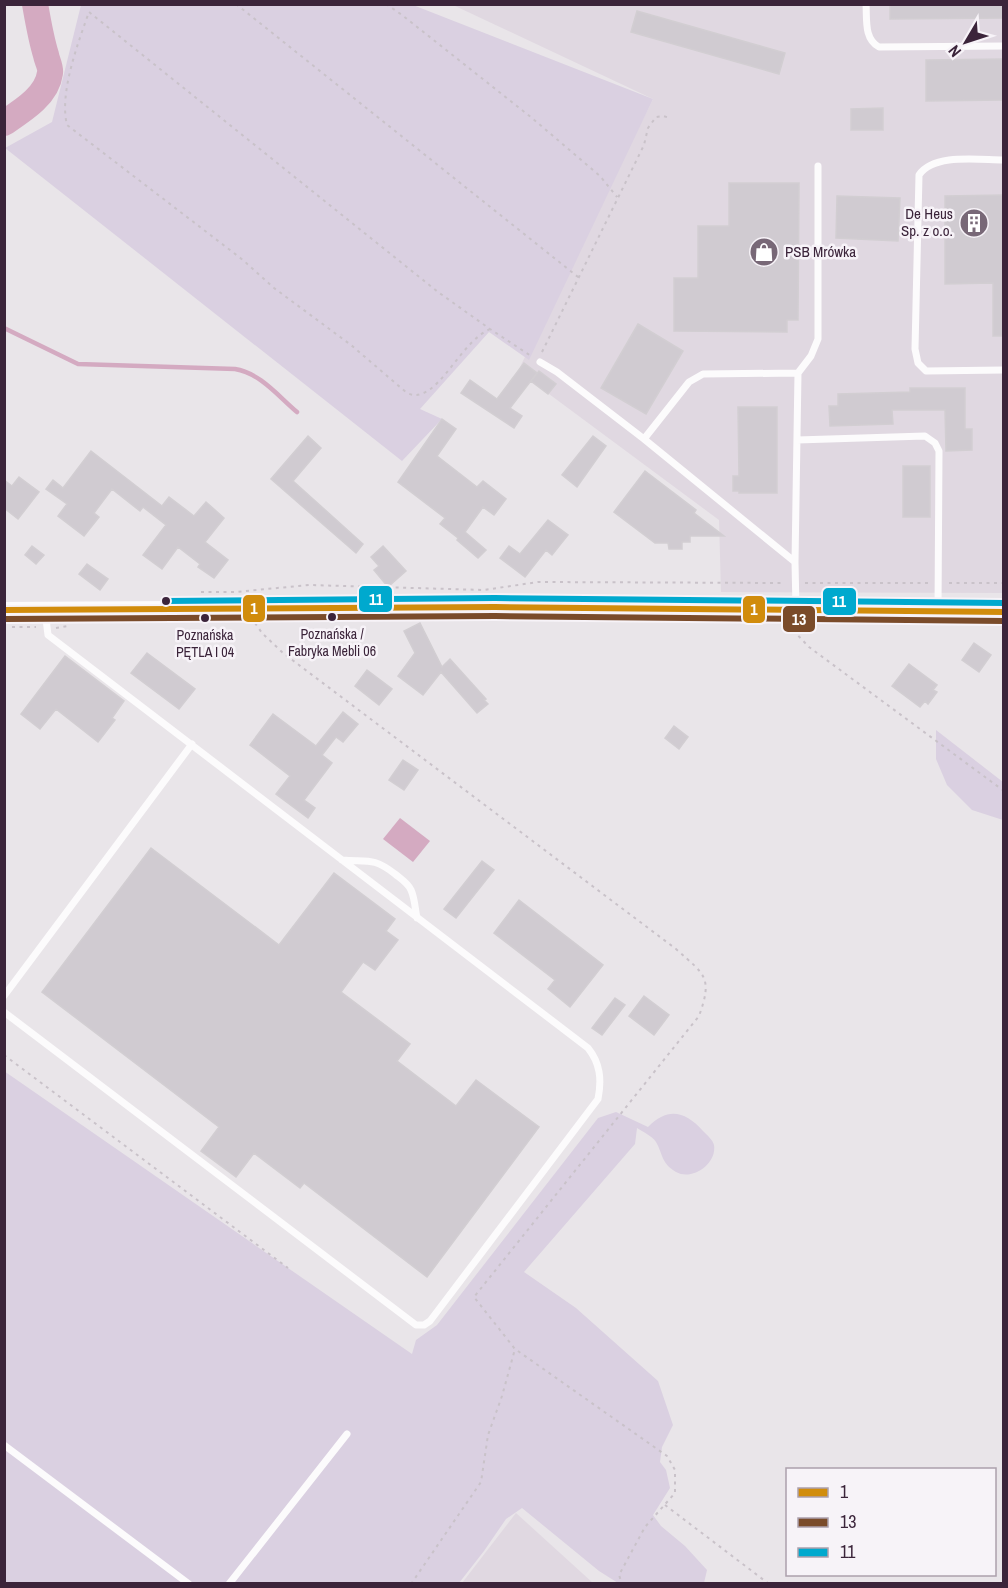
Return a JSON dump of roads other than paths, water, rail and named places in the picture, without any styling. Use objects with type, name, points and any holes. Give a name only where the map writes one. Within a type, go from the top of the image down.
[{"type":"street","points":[[4,610],[495,607],[1004,612]]},
{"type":"lane","points":[[866,4],[867,31],[873,44],[879,47],[1004,46]]},
{"type":"lane","points":[[1004,160],[942,161],[927,166],[919,175],[915,349],[918,363],[926,371],[1004,370]]},
{"type":"lane","points":[[789,610],[796,583],[798,373],[811,356],[818,339],[818,166]]},
{"type":"lane","points":[[540,362],[557,372],[644,440],[795,562]]},
{"type":"lane","points":[[644,440],[689,382],[703,374],[798,373]]},
{"type":"lane","points":[[797,440],[925,436],[930,438],[939,451],[938,611]]},
{"type":"lane","points":[[4,1012],[412,1323],[424,1325],[430,1321],[598,1099],[601,1085],[596,1058],[588,1048],[48,635],[45,609]]},
{"type":"lane","points":[[4,996],[192,744]]},
{"type":"lane","points":[[342,860],[372,861],[381,864],[404,881],[414,897],[417,918]]},
{"type":"lane","points":[[229,1584],[347,1434]]},
{"type":"lane","points":[[4,1445],[189,1584]]},
{"type":"waterway","points":[[4,123],[33,102],[48,81],[50,68],[35,4]]},
{"type":"waterway","points":[[4,328],[78,364],[244,371],[261,380],[297,412]]},
{"type":"place","name":"De Heus Sp. z o.o.","points":[[974,223]]},
{"type":"place","name":"PSB Mrówka","points":[[764,252]]},
{"type":"place","name":"Poznańska / Fabryka Mebli 06","points":[[332,617]]},
{"type":"place","name":"Poznańska PĘTLA I 04","points":[[205,618]]}]
